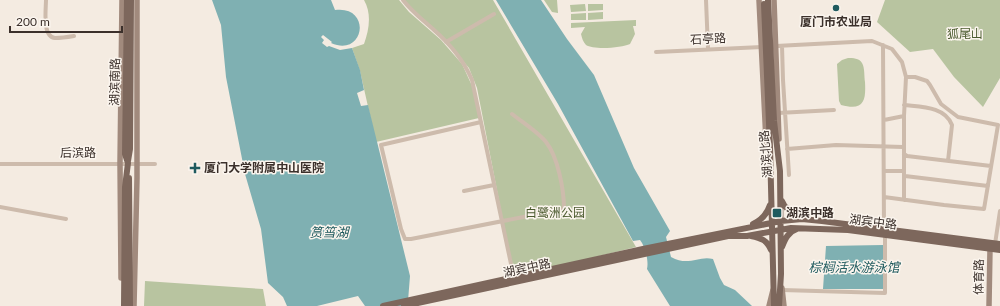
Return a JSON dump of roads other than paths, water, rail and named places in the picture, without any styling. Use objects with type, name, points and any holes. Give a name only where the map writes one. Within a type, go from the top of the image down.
[{"type":"main road","points":[[122,0],[120,163],[123,306]]},
{"type":"main road","name":"湖滨南路","points":[[127,0],[125,154],[128,163],[129,188],[130,306]]},
{"type":"main road","name":"湖滨南路","points":[[123,306],[125,187],[130,149],[131,0]]},
{"type":"main road","points":[[134,306],[137,0]]},
{"type":"main road","points":[[774,0],[780,172]]},
{"type":"main road","points":[[763,1],[762,47],[766,141],[770,147]]},
{"type":"main road","name":"湖滨北路","points":[[763,1],[770,147],[774,306]]},
{"type":"main road","name":"湖滨北路","points":[[763,1],[780,172],[781,274],[779,306]]},
{"type":"main road","points":[[780,198],[784,207],[802,219]]},
{"type":"main road","points":[[745,228],[762,219],[769,210],[771,201]]},
{"type":"main road","points":[[671,245],[745,228],[781,221],[802,219],[884,232],[998,244]]},
{"type":"main road","points":[[780,253],[786,237],[792,231],[799,228]]},
{"type":"main road","name":"湖宾中路","points":[[415,301],[671,245],[728,236],[747,236],[799,228],[884,232],[1000,250]]},
{"type":"main road","points":[[747,236],[765,240],[769,244],[773,255]]},
{"type":"main road","name":"体育路","points":[[989,306],[990,249]]},
{"type":"main road","points":[[781,274],[784,306]]},
{"type":"main road","points":[[769,306],[773,290]]},
{"type":"main road","points":[[383,306],[415,301]]},
{"type":"main road","points":[[404,306],[415,301]]},
{"type":"street","points":[[46,0],[46,30],[49,35],[54,38],[74,36]]},
{"type":"street","points":[[403,0],[418,17],[446,42],[466,67],[474,88],[515,279]]},
{"type":"street","points":[[706,0],[708,50]]},
{"type":"street","points":[[446,42],[494,14]]},
{"type":"street","points":[[776,46],[872,41],[892,49],[898,55],[902,62],[906,77],[903,147],[905,174],[904,200]]},
{"type":"street","points":[[782,290],[885,293],[883,45]]},
{"type":"street","points":[[782,46],[788,175]]},
{"type":"street","name":"石亭路","points":[[656,52],[762,47]]},
{"type":"street","points":[[884,197],[984,209],[998,125],[958,117],[941,104],[927,81],[906,77]]},
{"type":"street","points":[[904,105],[936,110],[950,120],[952,125],[948,161]]},
{"type":"street","points":[[778,113],[834,110]]},
{"type":"street","points":[[481,122],[381,145],[401,229],[405,239],[564,209],[564,199],[560,178],[554,158],[546,142],[512,114]]},
{"type":"street","points":[[884,120],[904,116]]},
{"type":"street","points":[[787,149],[836,145],[903,147]]},
{"type":"street","points":[[904,154],[908,156],[991,166]]},
{"type":"street","name":"后滨路","points":[[0,164],[156,164]]},
{"type":"street","points":[[884,171],[988,186]]},
{"type":"street","points":[[464,191],[494,185]]},
{"type":"street","points":[[0,207],[66,219]]},
{"type":"street","points":[[990,249],[998,244],[1000,211]]},
{"type":"water","name":"筼筜湖","points":[[212,0],[331,0],[335,10],[347,11],[355,15],[359,22],[360,30],[357,38],[351,43],[342,46],[331,43],[332,42],[323,35],[321,37],[324,40],[322,43],[327,47],[329,46],[340,50],[352,48],[360,70],[364,90],[357,93],[361,106],[368,105],[410,276],[409,306],[365,306],[358,296],[317,306],[287,306],[283,297],[268,283],[261,229],[245,174],[226,77],[221,25]]},
{"type":"water","points":[[496,0],[541,0],[567,39],[594,75],[634,168],[670,231],[666,237],[671,257],[683,261],[703,258],[713,259],[724,285],[735,290],[752,306],[670,306],[647,269],[647,258],[642,243],[640,240],[633,241],[558,104]]},
{"type":"water","name":"棕榈活水游泳馆","points":[[883,245],[884,289],[823,289],[826,246]]},
{"type":"place","name":"厦门市农业局","points":[[836,8]]},
{"type":"place","name":"厦门大学附属中山医院","points":[[195,168]]},
{"type":"place","name":"湖滨中路","points":[[777,213]]},
{"type":"park label","name":"狐尾山","points":[[965,34]]},
{"type":"park label","name":"白鹭洲公园","points":[[555,213]]}]
